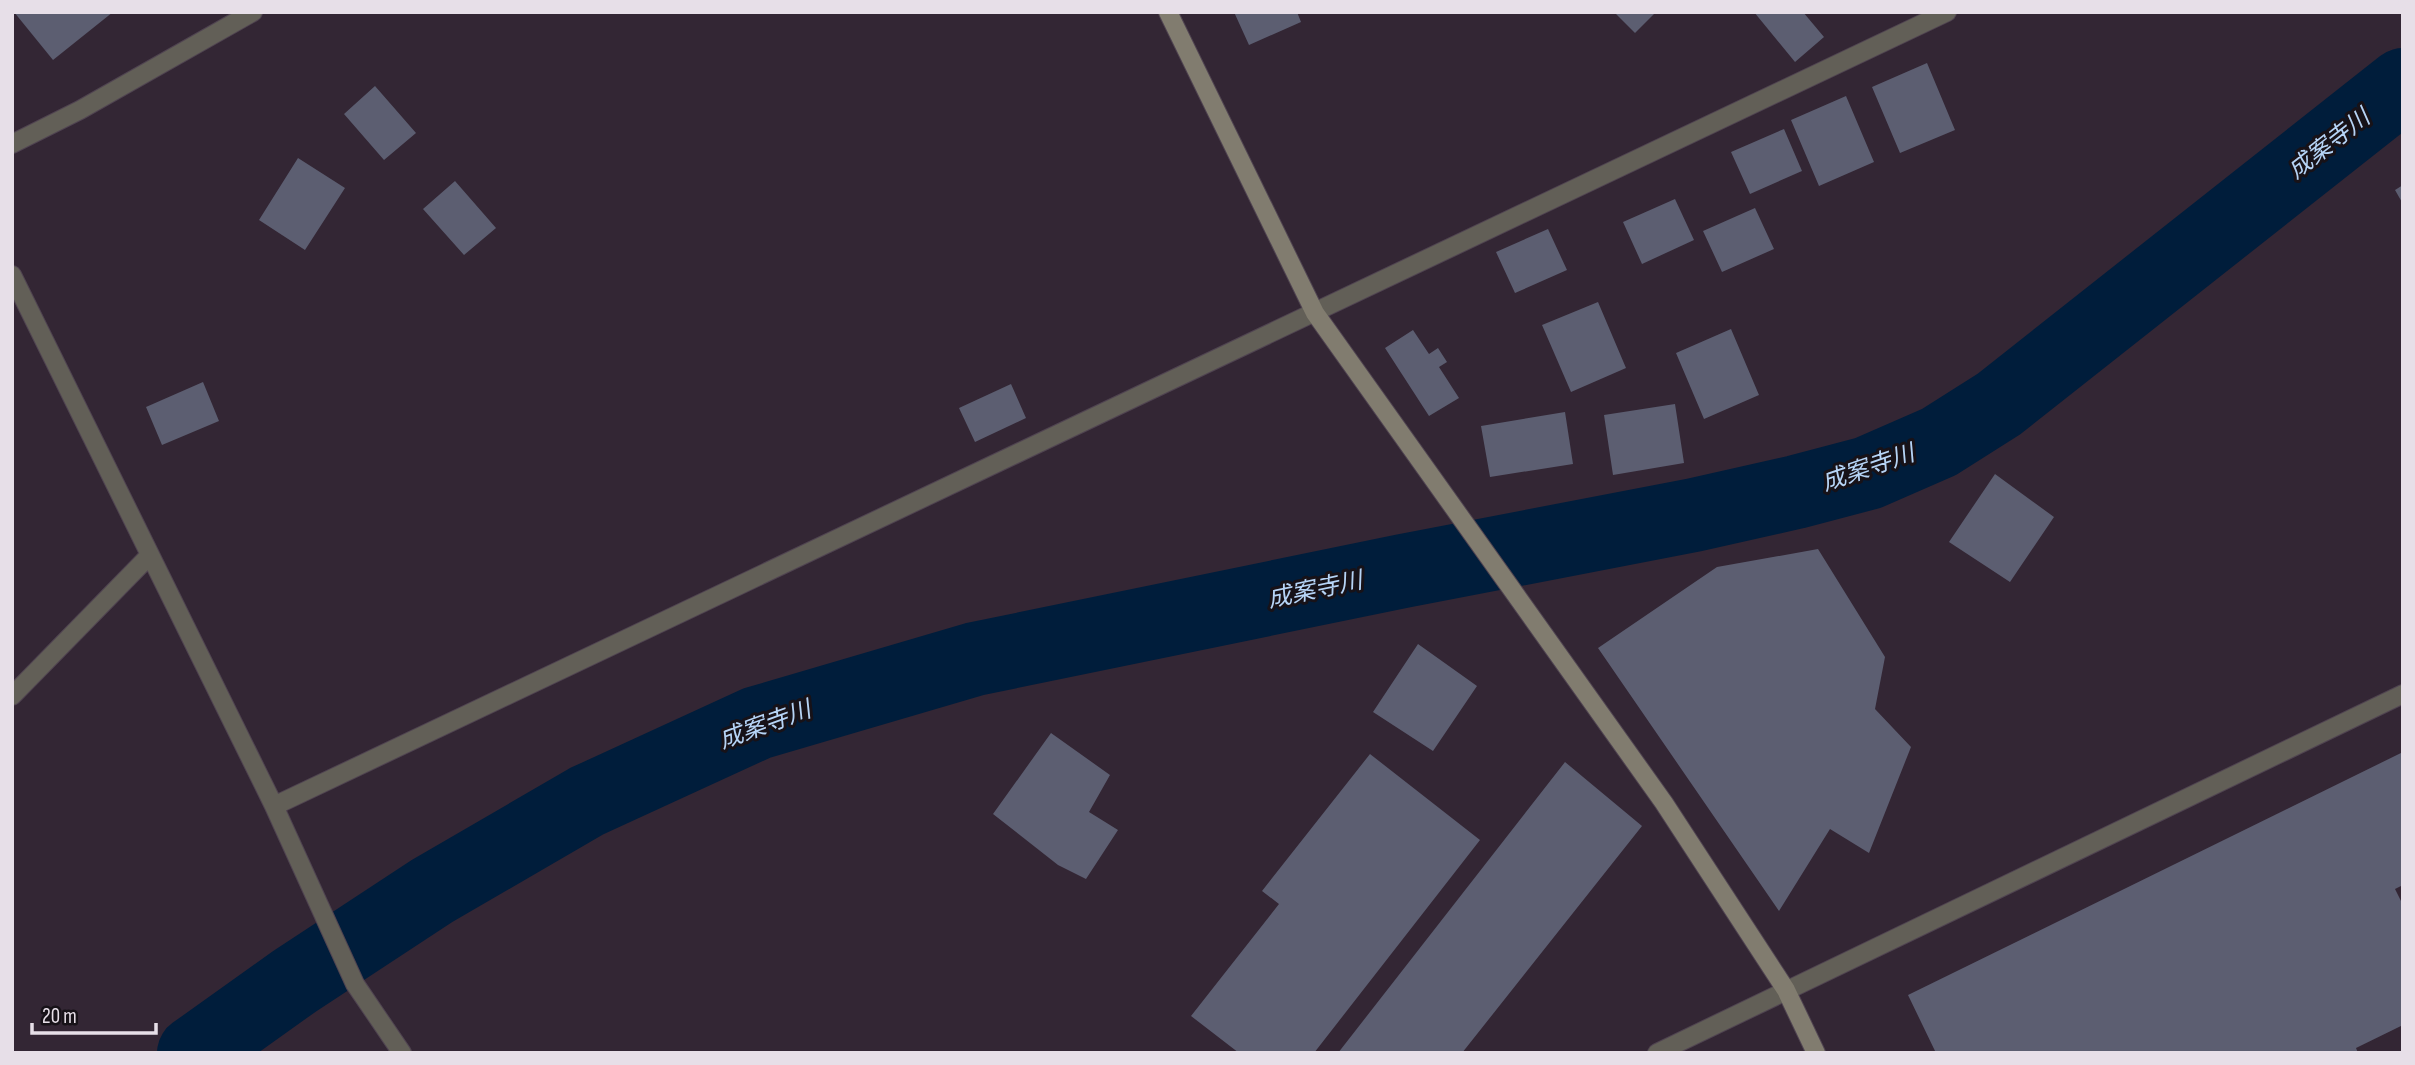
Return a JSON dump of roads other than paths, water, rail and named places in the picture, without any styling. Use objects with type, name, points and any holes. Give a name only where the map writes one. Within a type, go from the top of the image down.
[{"type":"street","points":[[12,144],[80,110],[253,12]]},
{"type":"street","points":[[1168,12],[1315,313],[1664,803],[1786,990],[1816,1053]]},
{"type":"street","points":[[274,806],[1947,12]]},
{"type":"street","points":[[12,275],[274,806],[355,984],[402,1053]]},
{"type":"street","points":[[12,695],[149,556]]},
{"type":"street","points":[[1657,1053],[2403,694]]},
{"type":"waterway","name":"成案寺川","points":[[194,1053],[295,981],[432,891],[587,801],[757,723],[975,659],[1403,571],[1694,515],[1796,492],[1868,473],[1939,442],[1999,404],[2403,85]]}]
